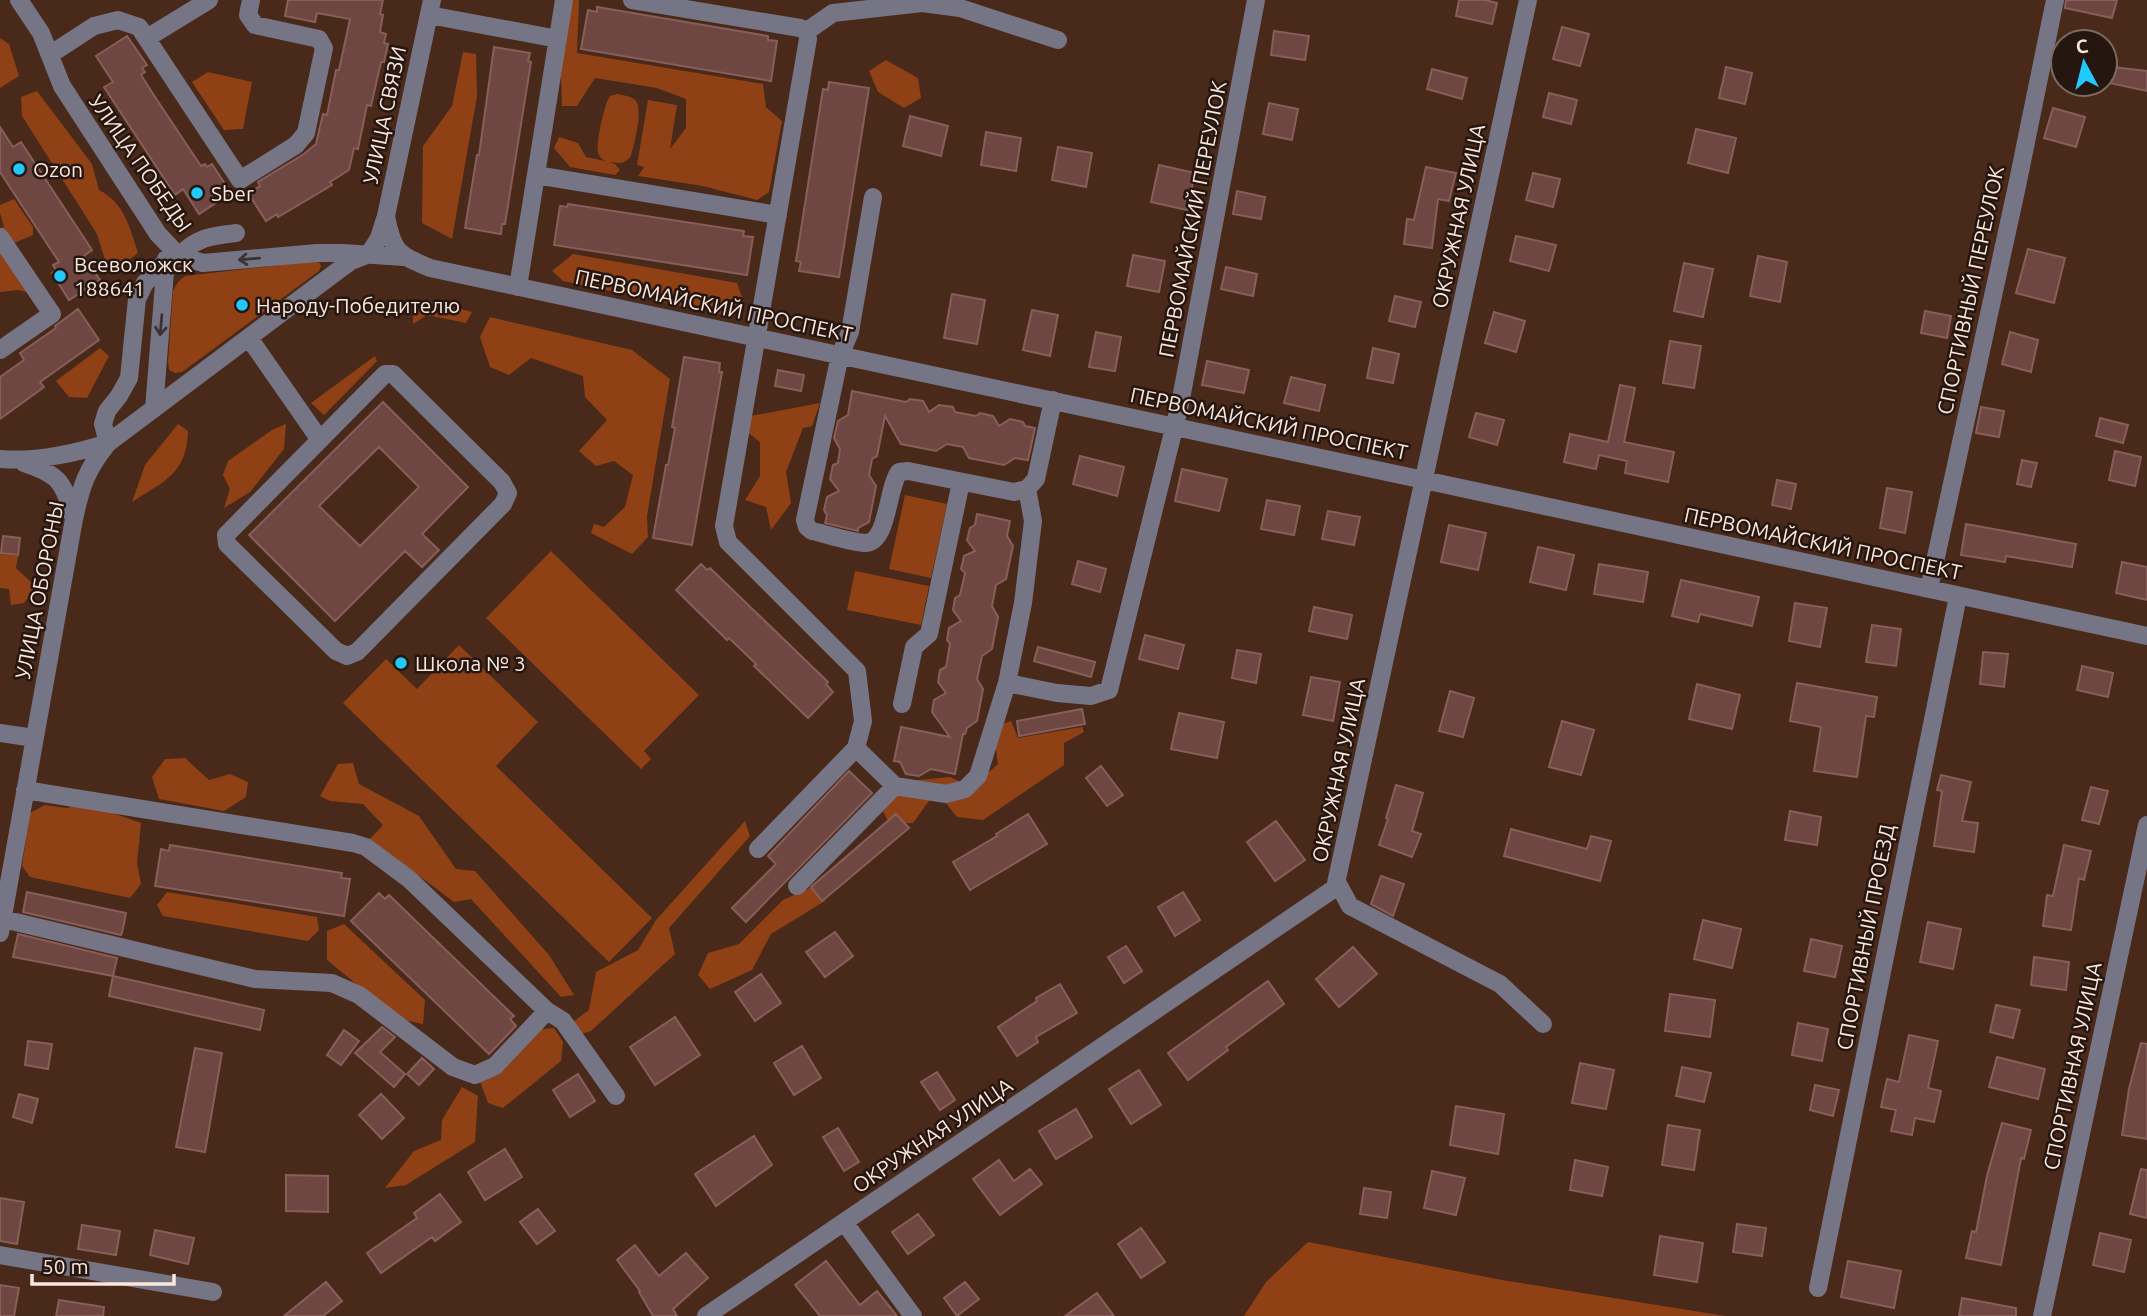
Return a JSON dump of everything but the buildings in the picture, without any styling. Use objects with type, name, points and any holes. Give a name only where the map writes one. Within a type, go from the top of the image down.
[{"type":"street","name":"УЛИЦА ПОБЕДЫ","points":[[19,0],[41,33],[62,86],[173,258],[202,263],[317,253],[404,257]]},
{"type":"street","points":[[147,38],[209,0]]},
{"type":"street","points":[[51,54],[94,26],[118,20],[139,27],[240,180],[296,145],[306,134],[324,48],[318,39],[255,25],[248,15],[251,0]]},
{"type":"street","points":[[518,287],[564,0]]},
{"type":"street","points":[[632,0],[800,28],[807,32]]},
{"type":"street","name":"ПЕРВОМАЙСКИЙ ПЕРЕУЛОК","points":[[1007,682],[1057,693],[1091,696],[1109,690],[1175,426],[1256,0]]},
{"type":"street","name":"ОКРУЖНАЯ УЛИЦА","points":[[706,1316],[1335,888],[1528,0]]},
{"type":"street","name":"СПОРТИВНЫЙ ПЕРЕУЛОК","points":[[1929,589],[2055,0]]},
{"type":"street","points":[[807,32],[833,13],[922,3],[960,8],[1058,40]]},
{"type":"street","points":[[431,8],[558,39]]},
{"type":"street","name":"УЛИЦА СВЯЗИ","points":[[404,257],[391,240],[386,216],[431,8]]},
{"type":"street","points":[[758,849],[856,748],[863,721],[857,671],[728,542],[724,526],[808,39],[807,32]]},
{"type":"street","points":[[536,175],[778,215]]},
{"type":"street","points":[[873,197],[850,332],[840,355],[805,520],[807,527],[812,531],[866,543],[875,540],[881,533],[893,480],[899,472],[908,471],[1014,492],[1027,489],[1035,479],[1053,401]]},
{"type":"street","points":[[369,254],[379,238],[386,216]]},
{"type":"street","points":[[9,460],[70,455],[108,443],[103,424],[107,411],[129,378],[137,299],[145,283],[190,244],[209,236],[236,233]]},
{"type":"street","points":[[0,237],[52,314],[0,350]]},
{"type":"street","points":[[317,253],[325,257],[330,265],[329,274],[324,281]]},
{"type":"street","name":"УЛИЦА ОБОРОНЫ","points":[[1,926],[74,519],[81,489],[93,461],[108,443],[324,281],[351,261],[369,254]]},
{"type":"street","name":"ПЕРВОМАЙСКИЙ ПРОСПЕКТ","points":[[404,257],[430,268],[2147,636]]},
{"type":"street","points":[[154,409],[173,258]]},
{"type":"street","points":[[248,338],[320,440]]},
{"type":"street","points":[[157,370],[160,380],[168,386],[178,388],[188,383]]},
{"type":"street","points":[[385,374],[393,374],[502,482],[508,493],[503,503],[357,652],[347,656],[336,652],[227,544],[226,535],[320,440],[385,374]]},
{"type":"street","points":[[9,460],[47,470],[66,489],[74,519]]},
{"type":"street","points":[[902,704],[914,647],[929,634],[961,482]]},
{"type":"street","points":[[856,748],[895,786],[946,794],[965,789],[978,776],[1007,682],[1023,603],[1032,521],[1027,489]]},
{"type":"street","name":"СПОРТИВНЫЙ ПРОЕЗД","points":[[1818,1288],[1958,596]]},
{"type":"street","points":[[0,733],[34,738]]},
{"type":"street","points":[[797,886],[895,786]]},
{"type":"street","points":[[25,790],[366,847],[409,879],[547,1011],[563,1021],[616,1096]]},
{"type":"street","name":"СПОРТИВНАЯ УЛИЦА","points":[[2042,1316],[2147,825]]},
{"type":"street","points":[[1337,882],[1350,906],[1500,984],[1543,1024]]},
{"type":"street","points":[[1,926],[255,979],[332,983],[359,995],[453,1066],[475,1075],[495,1066],[547,1011]]},
{"type":"street","points":[[844,1222],[913,1316]]},
{"type":"street","points":[[0,1255],[212,1292]]},
{"type":"shaded area","points":[[571,0],[579,0],[577,53],[763,84],[766,107],[782,121],[769,192],[757,200],[703,186],[638,176],[644,167],[637,165],[648,100],[677,105],[670,149],[686,128],[686,99],[657,88],[595,78],[577,106],[562,106],[560,47]]},
{"type":"shaded area","points":[[0,38],[9,44],[19,76],[0,88]]},
{"type":"shaded area","points":[[463,52],[476,54],[477,96],[452,239],[422,223],[423,146],[452,106]]},
{"type":"shaded area","points":[[886,60],[918,78],[921,98],[904,108],[878,92],[869,71]]},
{"type":"shaded area","points":[[208,72],[252,82],[243,129],[224,130],[192,82]]},
{"type":"shaded area","points":[[37,91],[92,164],[99,190],[115,201],[125,217],[138,253],[121,266],[106,263],[97,234],[22,116],[21,97]]},
{"type":"shaded area","points":[[617,94],[634,99],[639,109],[631,156],[624,162],[609,162],[620,170],[615,175],[570,167],[554,148],[559,137],[578,143],[586,157],[605,161],[598,153],[599,133],[610,96]]},
{"type":"shaded area","points":[[14,199],[33,227],[33,235],[12,244],[36,294],[18,290],[0,292],[0,228],[4,227],[0,205]]},
{"type":"shaded area","points":[[573,254],[737,283],[745,306],[729,316],[563,281],[552,271]]},
{"type":"shaded area","points":[[316,261],[321,266],[319,271],[182,372],[169,370],[173,291],[185,276]]},
{"type":"shaded area","points":[[428,301],[472,312],[466,323],[427,315],[413,324],[413,316]]},
{"type":"shaded area","points":[[490,317],[632,350],[670,379],[647,516],[648,537],[632,554],[591,533],[594,524],[604,527],[625,507],[633,475],[614,461],[596,466],[579,451],[607,420],[585,397],[583,376],[531,358],[509,375],[490,367],[480,337]]},
{"type":"shaded area","points":[[100,348],[109,356],[87,398],[69,397],[56,381]]},
{"type":"shaded area","points":[[375,356],[377,361],[324,415],[311,403]]},
{"type":"shaded area","points":[[820,403],[812,426],[803,428],[786,472],[791,503],[771,530],[766,507],[745,500],[760,476],[760,442],[747,432],[751,416]]},
{"type":"shaded area","points":[[178,424],[188,431],[187,446],[178,467],[164,482],[132,502],[145,465]]},
{"type":"shaded area","points":[[286,424],[284,449],[250,492],[224,508],[230,489],[223,475],[228,461],[272,430]]},
{"type":"shaded area","points":[[905,495],[947,504],[931,578],[889,569]]},
{"type":"shaded area","points":[[551,551],[699,695],[644,751],[651,759],[641,769],[486,618]]},
{"type":"shaded area","points":[[0,554],[18,556],[16,568],[36,587],[24,603],[11,605],[9,589],[0,588]]},
{"type":"shaded area","points":[[855,571],[929,586],[921,625],[847,610]]},
{"type":"shaded area","points":[[459,645],[538,722],[496,766],[652,918],[609,962],[343,703],[386,659],[417,689]]},
{"type":"shaded area","points":[[1011,721],[1018,738],[1082,727],[1084,732],[1064,743],[1064,765],[983,820],[957,817],[936,791],[913,823],[889,823],[883,811],[908,781],[950,777],[972,787],[998,764],[993,727]]},
{"type":"shaded area","points":[[185,758],[209,780],[230,774],[248,782],[246,797],[224,811],[159,799],[152,777],[165,759]]},
{"type":"shaded area","points":[[353,763],[359,784],[419,816],[456,869],[475,871],[549,955],[574,995],[561,997],[471,899],[454,902],[370,839],[383,825],[363,804],[330,801],[320,796],[338,764]]},
{"type":"shaded area","points":[[84,803],[141,823],[137,863],[141,884],[130,898],[30,877],[22,866],[30,813],[45,805],[67,808]]},
{"type":"shaded area","points":[[745,821],[750,836],[669,928],[675,954],[591,1031],[581,1034],[573,1022],[589,1010],[596,972],[638,950],[656,920]]},
{"type":"shaded area","points":[[816,885],[825,901],[771,934],[752,970],[710,989],[698,975],[708,953],[739,944],[783,900]]},
{"type":"shaded area","points":[[167,892],[317,917],[319,930],[308,941],[163,916],[157,905]]},
{"type":"shaded area","points":[[344,924],[425,1000],[423,1024],[399,1019],[327,960],[327,931]]},
{"type":"shaded area","points":[[554,1028],[563,1042],[561,1061],[503,1108],[488,1103],[480,1081],[505,1069],[530,1030]]},
{"type":"shaded area","points":[[462,1087],[478,1096],[475,1142],[406,1185],[385,1188],[414,1151],[441,1140],[442,1120]]},
{"type":"shaded area","points":[[1308,1242],[1502,1280],[1725,1316],[1244,1316],[1266,1282]]},
{"type":"place","name":"Ozon","points":[[19,169]]},
{"type":"place","name":"Sber","points":[[197,193]]},
{"type":"place","name":"Всеволожск 188641","points":[[60,276]]},
{"type":"place","name":"Народу-Победителю","points":[[242,305]]},
{"type":"place","name":"Школа № 3","points":[[401,663]]}]
